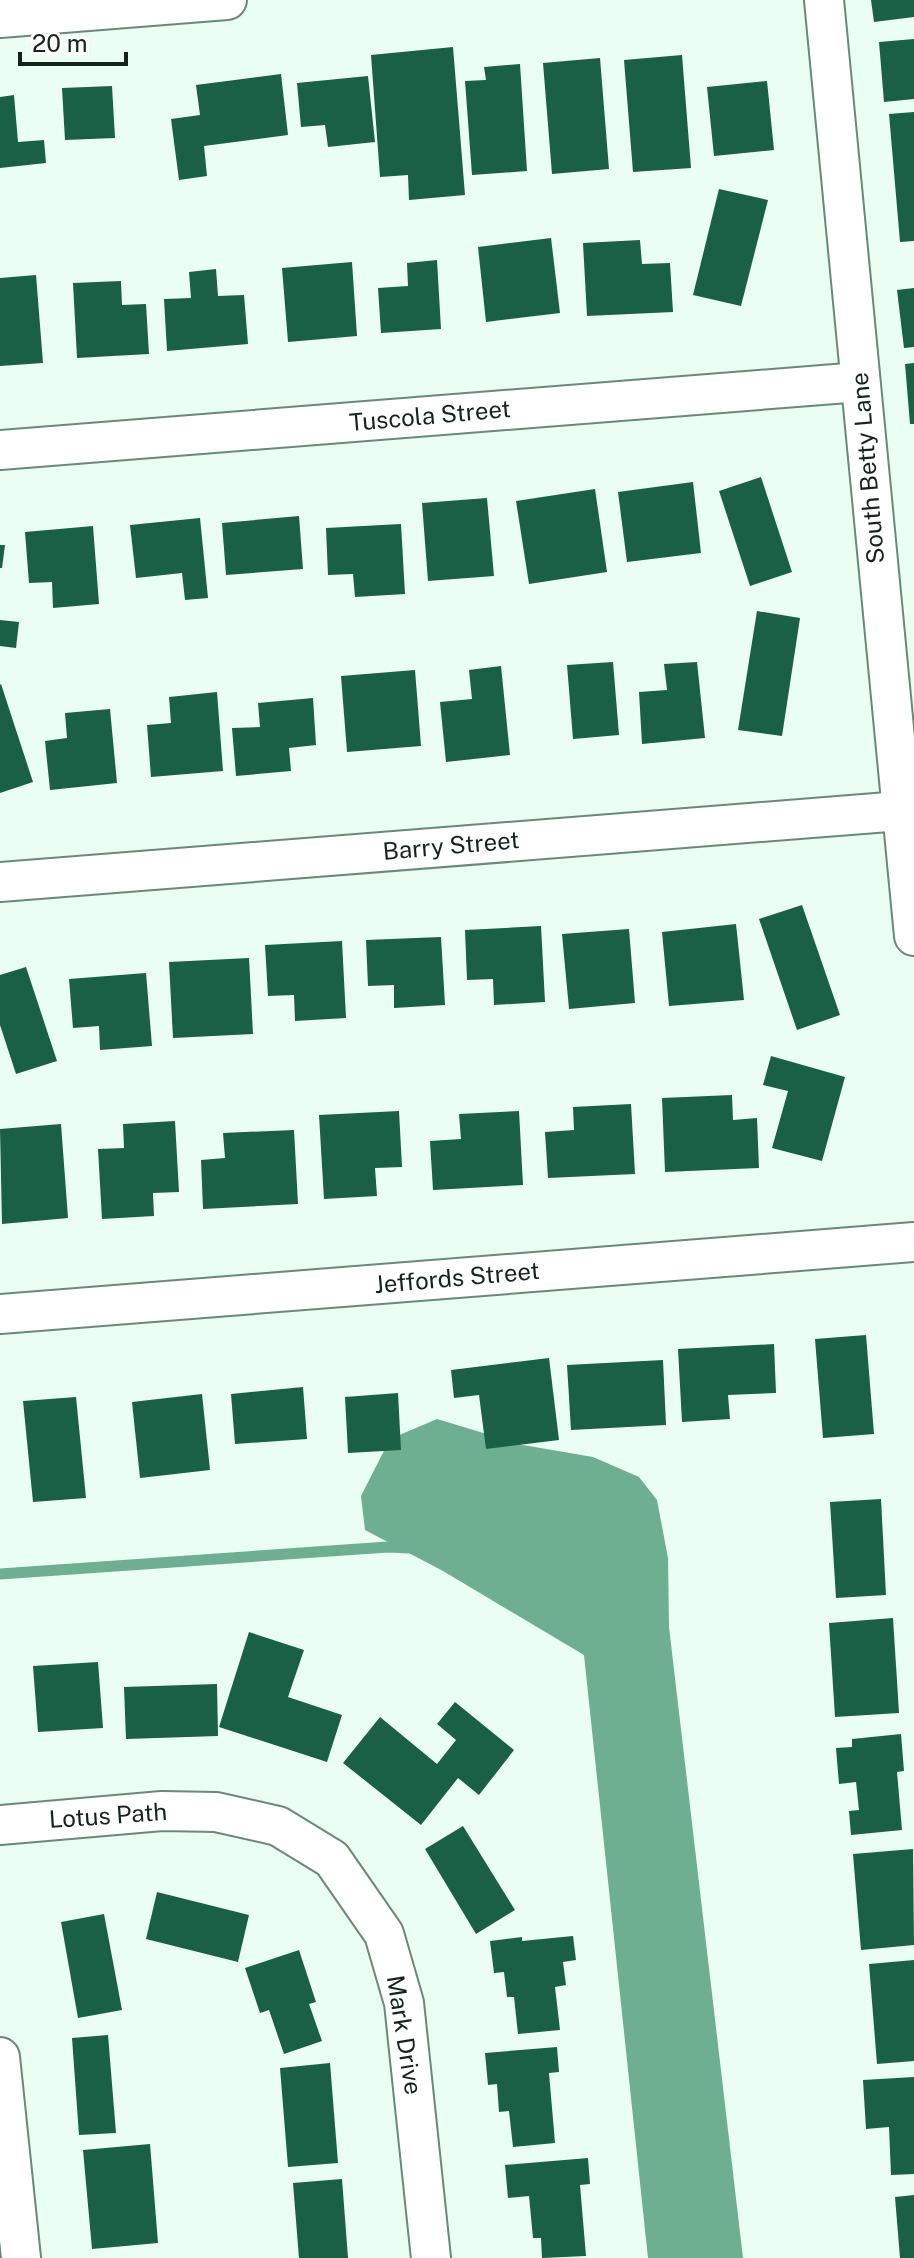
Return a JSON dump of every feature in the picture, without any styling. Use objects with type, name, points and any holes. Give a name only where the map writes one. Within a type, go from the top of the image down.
[{"type":"street","points":[[0,18],[227,0]]},
{"type":"street","name":"South Betty Lane","points":[[824,0],[914,936]]},
{"type":"street","name":"Tuscola Street","points":[[0,450],[860,382]]},
{"type":"street","name":"Barry Street","points":[[0,882],[901,811]]},
{"type":"street","name":"Jeffords Street","points":[[0,1314],[914,1242]]},
{"type":"street","name":"Lotus Path","points":[[0,1825],[162,1811],[216,1812]]},
{"type":"street","name":"Mark Drive","points":[[216,1812],[278,1826],[332,1859],[384,1934],[404,2003],[431,2258]]},
{"type":"street","points":[[0,2057],[21,2258]]},
{"type":"shaded area","points":[[437,1419],[523,1445],[593,1457],[639,1477],[657,1500],[668,1558],[669,1627],[743,2258],[648,2258],[584,1655],[443,1571],[365,1530],[361,1496],[390,1439]]},
{"type":"building","points":[[871,0],[914,0],[914,17],[874,22]]},
{"type":"building","points":[[914,39],[914,99],[884,102],[879,42]]},
{"type":"building","points":[[453,47],[465,195],[409,200],[408,175],[380,177],[371,55]]},
{"type":"building","points":[[682,55],[691,168],[633,172],[624,60]]},
{"type":"building","points":[[600,58],[609,169],[552,174],[543,63]]},
{"type":"building","points":[[520,64],[527,171],[472,175],[465,81],[486,80],[484,67]]},
{"type":"building","points":[[281,74],[288,135],[204,146],[207,176],[179,180],[171,119],[200,115],[196,85]]},
{"type":"building","points":[[368,76],[375,142],[328,147],[325,125],[301,127],[297,83]]},
{"type":"building","points":[[767,81],[774,150],[714,156],[707,87]]},
{"type":"building","points":[[112,86],[115,138],[65,140],[62,88]]},
{"type":"building","points":[[14,95],[18,142],[44,140],[46,163],[0,168],[0,97]]},
{"type":"building","points":[[914,112],[914,241],[900,242],[889,114]]},
{"type":"building","points":[[719,189],[768,200],[741,306],[693,295]]},
{"type":"building","points":[[551,238],[560,313],[486,322],[478,247]]},
{"type":"building","points":[[640,240],[642,264],[670,263],[673,312],[587,316],[583,243]]},
{"type":"building","points":[[437,260],[441,329],[381,333],[378,288],[408,286],[407,263]]},
{"type":"building","points":[[352,262],[357,336],[288,342],[282,268]]},
{"type":"building","points":[[216,269],[218,296],[244,295],[248,344],[167,351],[164,299],[191,298],[189,272]]},
{"type":"building","points":[[36,275],[43,363],[0,366],[0,278]]},
{"type":"building","points":[[121,281],[122,305],[146,304],[149,354],[77,358],[73,283]]},
{"type":"building","points":[[914,288],[914,347],[904,348],[897,290]]},
{"type":"building","points":[[914,363],[914,424],[910,424],[905,364]]},
{"type":"building","points":[[761,477],[792,572],[750,586],[719,491]]},
{"type":"building","points":[[693,482],[701,553],[627,562],[618,492]]},
{"type":"building","points":[[595,489],[607,572],[529,584],[516,501]]},
{"type":"building","points":[[487,498],[494,576],[428,581],[422,503]]},
{"type":"building","points":[[299,516],[303,569],[226,575],[222,523]]},
{"type":"building","points":[[200,518],[208,598],[185,600],[182,573],[136,578],[130,525]]},
{"type":"building","points":[[401,524],[405,594],[355,597],[353,574],[328,575],[326,528]]},
{"type":"building","points":[[93,526],[99,604],[53,608],[52,582],[29,583],[25,532]]},
{"type":"building","points":[[0,545],[5,545],[2,568],[0,568]]},
{"type":"building","points":[[757,611],[800,618],[782,736],[738,730]]},
{"type":"building","points":[[0,620],[19,622],[16,648],[0,646]]},
{"type":"building","points":[[613,662],[619,735],[573,739],[567,665]]},
{"type":"building","points":[[697,662],[705,738],[642,744],[639,692],[667,690],[664,664]]},
{"type":"building","points":[[501,666],[510,755],[446,762],[440,702],[472,699],[469,670]]},
{"type":"building","points":[[415,670],[421,746],[347,752],[341,676]]},
{"type":"building","points":[[0,685],[33,782],[0,793]]},
{"type":"building","points":[[217,692],[223,771],[151,777],[147,725],[171,723],[169,697]]},
{"type":"building","points":[[313,698],[316,745],[289,748],[291,771],[236,776],[232,728],[260,727],[258,703]]},
{"type":"building","points":[[110,709],[117,783],[50,790],[45,741],[67,738],[65,713]]},
{"type":"building","points":[[802,905],[840,1015],[797,1030],[759,919]]},
{"type":"building","points":[[736,924],[744,1000],[669,1006],[662,932]]},
{"type":"building","points":[[541,926],[545,1002],[494,1005],[493,979],[467,980],[465,930]]},
{"type":"building","points":[[629,929],[635,1003],[569,1009],[562,934]]},
{"type":"building","points":[[441,937],[445,1005],[394,1008],[394,985],[368,986],[366,940]]},
{"type":"building","points":[[342,941],[346,1018],[295,1021],[294,995],[268,996],[265,945]]},
{"type":"building","points":[[249,958],[253,1034],[173,1038],[169,962]]},
{"type":"building","points":[[26,967],[57,1061],[16,1074],[0,1025],[0,975]]},
{"type":"building","points":[[146,973],[152,1046],[100,1050],[99,1026],[73,1028],[69,979]]},
{"type":"building","points":[[771,1056],[845,1077],[822,1161],[772,1148],[788,1091],[763,1085]]},
{"type":"building","points":[[732,1095],[733,1120],[757,1118],[759,1168],[665,1172],[662,1098]]},
{"type":"building","points":[[631,1104],[635,1174],[548,1178],[545,1132],[574,1130],[573,1107]]},
{"type":"building","points":[[399,1111],[402,1167],[375,1168],[377,1196],[324,1199],[319,1115]]},
{"type":"building","points":[[519,1111],[523,1185],[433,1190],[430,1141],[461,1139],[459,1114]]},
{"type":"building","points":[[175,1121],[179,1192],[153,1193],[154,1216],[102,1219],[98,1149],[124,1148],[123,1124]]},
{"type":"building","points":[[61,1124],[68,1218],[2,1224],[0,1129]]},
{"type":"building","points":[[294,1130],[298,1204],[203,1209],[201,1160],[225,1158],[223,1133]]},
{"type":"building","points":[[866,1335],[874,1434],[823,1438],[815,1339]]},
{"type":"building","points":[[774,1344],[776,1393],[728,1395],[730,1419],[682,1422],[678,1349]]},
{"type":"building","points":[[549,1358],[559,1440],[486,1449],[479,1395],[454,1398],[451,1370]]},
{"type":"building","points":[[663,1360],[666,1425],[571,1430],[567,1365]]},
{"type":"building","points":[[303,1387],[307,1439],[235,1444],[231,1394]]},
{"type":"building","points":[[398,1393],[401,1450],[348,1453],[345,1397]]},
{"type":"building","points":[[202,1394],[210,1470],[140,1478],[132,1402]]},
{"type":"building","points":[[76,1397],[86,1498],[33,1502],[23,1401]]},
{"type":"building","points":[[881,1499],[886,1595],[836,1598],[830,1502]]},
{"type":"building","points":[[893,1618],[899,1713],[835,1717],[829,1623]]},
{"type":"building","points":[[249,1632],[304,1650],[288,1697],[342,1715],[327,1762],[219,1727]]},
{"type":"building","points":[[98,1662],[103,1728],[38,1732],[33,1666]]},
{"type":"building","points":[[217,1684],[218,1736],[126,1739],[124,1687]]},
{"type":"building","points":[[455,1702],[514,1750],[479,1795],[458,1778],[421,1825],[343,1763],[380,1717],[437,1764],[456,1740],[437,1724]]},
{"type":"building","points":[[901,1734],[904,1771],[897,1772],[902,1830],[851,1835],[849,1811],[859,1810],[856,1782],[839,1784],[836,1748],[852,1747],[852,1739]]},
{"type":"building","points":[[463,1826],[515,1910],[476,1934],[425,1849]]},
{"type":"building","points":[[913,1849],[914,1945],[861,1950],[853,1854]]},
{"type":"building","points":[[157,1892],[249,1915],[238,1962],[146,1939]]},
{"type":"building","points":[[104,1914],[122,2010],[78,2018],[61,1922]]},
{"type":"building","points":[[573,1936],[576,1960],[563,1962],[566,1985],[555,1987],[560,2030],[518,2034],[514,1997],[507,1997],[504,1972],[494,1973],[490,1941]]},
{"type":"building","points":[[299,1950],[316,2002],[309,2004],[322,2041],[284,2054],[269,2010],[260,2013],[245,1968]]},
{"type":"building","points":[[914,1960],[914,2061],[877,2064],[869,1964]]},
{"type":"building","points":[[108,2035],[116,2133],[79,2135],[72,2038]]},
{"type":"building","points":[[557,2047],[559,2072],[549,2073],[555,2143],[513,2147],[509,2111],[499,2112],[497,2084],[488,2085],[485,2053]]},
{"type":"building","points":[[330,2063],[338,2163],[288,2167],[280,2068]]},
{"type":"building","points":[[914,2077],[914,2174],[891,2175],[889,2127],[866,2129],[863,2080]]},
{"type":"building","points":[[150,2144],[158,2243],[92,2249],[83,2150]]},
{"type":"building","points":[[588,2158],[590,2184],[580,2185],[586,2256],[542,2258],[541,2238],[533,2238],[529,2196],[508,2198],[505,2165]]},
{"type":"building","points":[[342,2179],[348,2258],[299,2258],[293,2183]]},
{"type":"building","points":[[914,2195],[914,2258],[900,2258],[895,2197]]},
{"type":"waterway","points":[[0,1574],[410,1548]]}]
